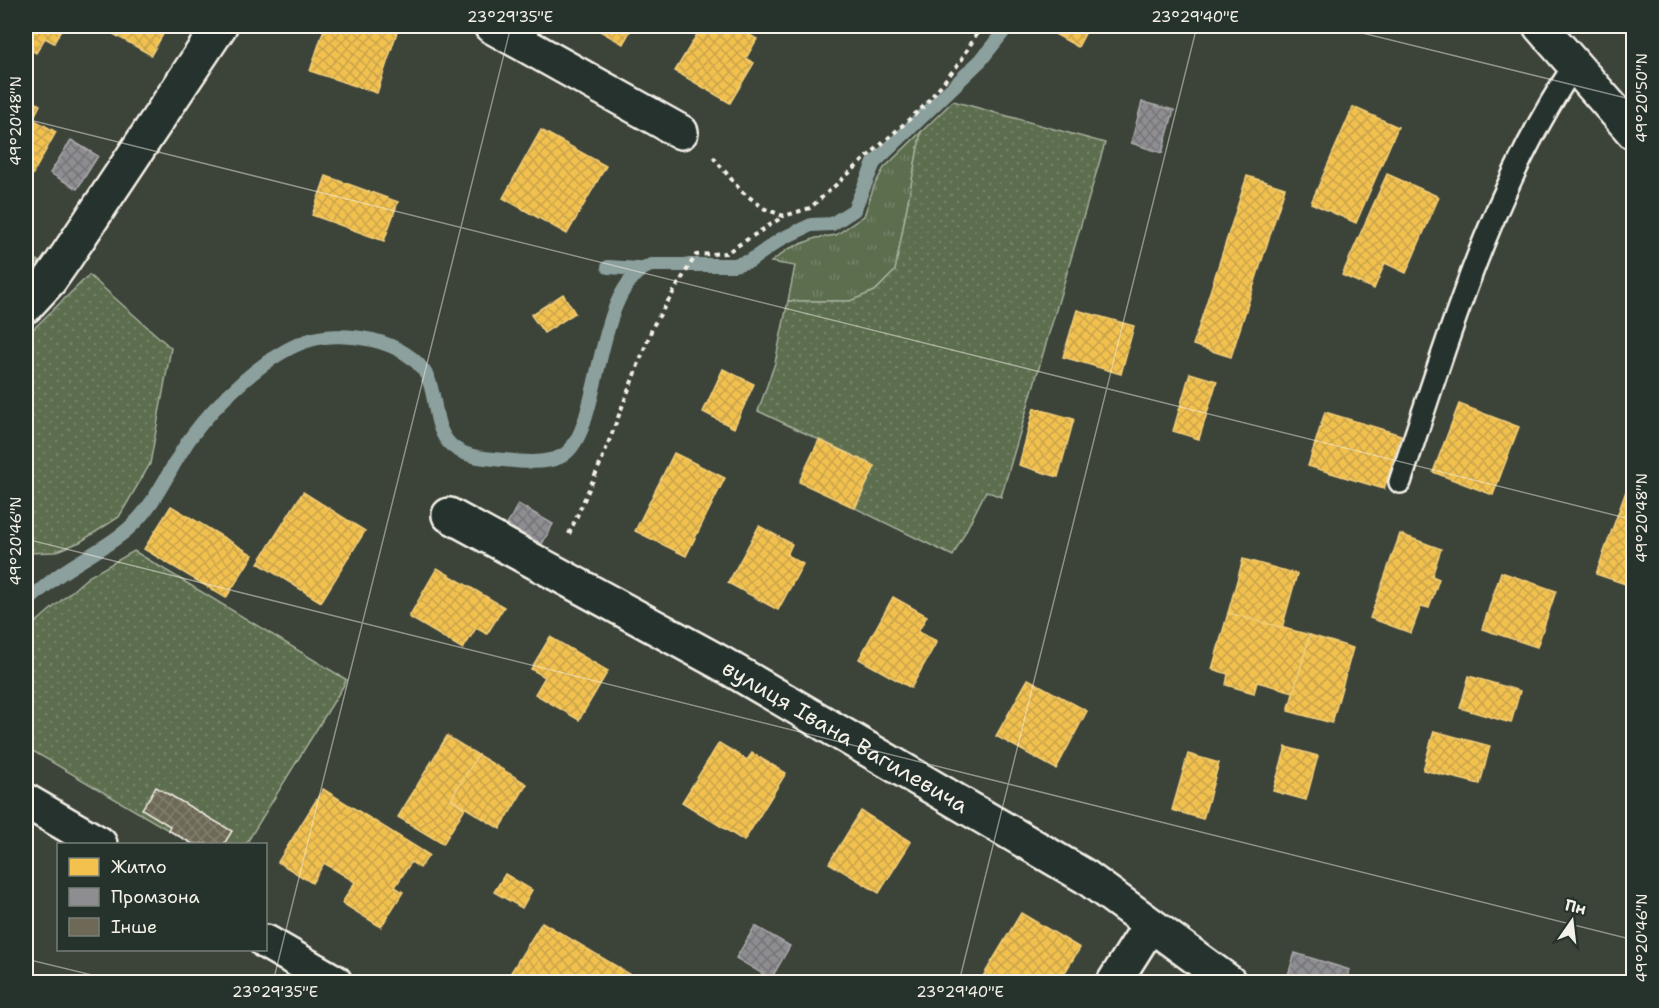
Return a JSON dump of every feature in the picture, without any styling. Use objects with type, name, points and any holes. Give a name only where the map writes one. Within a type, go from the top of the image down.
[{"type":"street","points":[[26,306],[60,265],[220,26]]},
{"type":"street","points":[[491,26],[681,132]]},
{"type":"street","points":[[1540,26],[1634,133]]},
{"type":"street","name":"вулиця Івана Вагилевича","points":[[449,514],[719,662],[1086,877],[1229,982]]},
{"type":"street","points":[[26,801],[98,843]]},
{"type":"street","points":[[1114,982],[1150,925]]},
{"type":"street","points":[[267,943],[335,982]]},
{"type":"lane","points":[[1400,482],[1479,248],[1551,99],[1574,66]]},
{"type":"path","points":[[553,571],[601,462],[653,326],[696,255],[726,253],[784,216],[810,208],[923,107],[961,61],[981,26]]},
{"type":"path","points":[[741,191],[765,209],[784,216]]},
{"type":"green space","points":[[953,101],[1105,143],[1001,497],[986,491],[953,556],[855,508],[875,466],[758,411],[775,363],[788,301],[850,301],[875,291],[895,271],[921,132]]},
{"type":"green space","points":[[921,132],[895,271],[875,291],[850,301],[788,301],[795,266],[771,262],[788,249],[816,238],[836,235],[864,216],[874,186],[884,168]]},
{"type":"green space","points":[[26,255],[39,261],[26,278]]},
{"type":"green space","points":[[89,275],[171,348],[150,464],[119,517],[80,542],[55,552],[26,553],[26,336]]},
{"type":"green space","points":[[134,551],[347,680],[247,843],[190,843],[26,747],[26,631],[88,577]]},
{"type":"building: Житло","points":[[26,26],[63,26],[54,43],[45,38],[36,53],[26,47]]},
{"type":"building: Житло","points":[[99,26],[168,26],[151,55]]},
{"type":"building: Житло","points":[[325,26],[399,26],[377,93],[310,71]]},
{"type":"building: Житло","points":[[591,26],[633,26],[623,44]]},
{"type":"building: Житло","points":[[702,26],[734,26],[757,39],[746,58],[754,63],[730,103],[675,71]]},
{"type":"building: Житло","points":[[1057,26],[1089,26],[1078,47],[1053,33]]},
{"type":"building: Житло","points":[[26,97],[40,105],[33,119],[56,132],[26,186]]},
{"type":"building: Житло","points":[[1353,107],[1398,127],[1356,223],[1311,203]]},
{"type":"building: Житло","points":[[541,130],[606,166],[567,234],[503,198]]},
{"type":"building: Житло","points":[[1387,174],[1439,197],[1406,273],[1385,263],[1374,289],[1342,275]]},
{"type":"building: Житло","points":[[326,176],[398,202],[384,241],[312,215]]},
{"type":"building: Житло","points":[[1247,176],[1285,188],[1231,357],[1193,345]]},
{"type":"building: Житло","points":[[563,294],[575,313],[544,333],[531,315]]},
{"type":"building: Житло","points":[[1077,310],[1134,326],[1121,374],[1063,357]]},
{"type":"building: Житло","points":[[723,369],[754,384],[734,428],[703,412]]},
{"type":"building: Житло","points":[[1190,373],[1217,381],[1199,439],[1173,431]]},
{"type":"building: Житло","points":[[1459,404],[1519,427],[1493,495],[1433,472]]},
{"type":"building: Житло","points":[[1034,408],[1074,419],[1058,477],[1019,465]]},
{"type":"building: Житло","points":[[1325,412],[1401,435],[1384,489],[1308,466]]},
{"type":"building: Житло","points":[[819,440],[875,466],[855,508],[799,482]]},
{"type":"building: Житло","points":[[674,453],[725,478],[686,556],[635,531]]},
{"type":"building: Житло","points":[[1634,472],[1634,587],[1596,574]]},
{"type":"building: Житло","points":[[303,492],[365,531],[321,602],[258,563]]},
{"type":"building: Житло","points":[[171,506],[253,555],[226,598],[144,549]]},
{"type":"building: Житло","points":[[759,526],[792,544],[787,555],[803,564],[778,610],[728,583]]},
{"type":"building: Житло","points":[[1400,534],[1441,549],[1432,576],[1439,579],[1429,608],[1421,606],[1411,633],[1370,618]]},
{"type":"building: Житло","points":[[1243,559],[1297,574],[1282,628],[1228,613]]},
{"type":"building: Житло","points":[[437,568],[504,607],[487,634],[476,628],[463,649],[409,617]]},
{"type":"building: Житло","points":[[1501,572],[1556,591],[1537,647],[1482,629]]},
{"type":"building: Житло","points":[[893,597],[927,616],[918,632],[937,641],[911,688],[859,659]]},
{"type":"building: Житло","points":[[1228,613],[1310,635],[1294,692],[1257,682],[1254,693],[1226,685],[1228,674],[1212,669]]},
{"type":"building: Житло","points":[[1310,635],[1353,648],[1332,723],[1288,711]]},
{"type":"building: Житло","points":[[550,637],[608,671],[579,720],[535,694],[545,677],[531,669]]},
{"type":"building: Житло","points":[[1469,676],[1520,691],[1511,723],[1460,708]]},
{"type":"building: Житло","points":[[1028,679],[1087,711],[1056,769],[996,736]]},
{"type":"building: Житло","points":[[1434,731],[1490,746],[1480,784],[1423,770]]},
{"type":"building: Житло","points":[[447,736],[478,755],[451,799],[465,808],[443,844],[398,817]]},
{"type":"building: Житло","points":[[719,743],[747,760],[752,753],[786,773],[744,841],[682,802]]},
{"type":"building: Житло","points":[[1286,747],[1318,756],[1306,800],[1273,791]]},
{"type":"building: Житло","points":[[1188,754],[1219,763],[1203,819],[1172,810]]},
{"type":"building: Житло","points":[[478,755],[527,784],[500,829],[451,799]]},
{"type":"building: Житло","points":[[323,789],[429,855],[420,868],[411,862],[395,887],[403,892],[381,927],[342,903],[355,882],[324,863],[312,883],[278,862]]},
{"type":"building: Житло","points":[[861,811],[911,842],[879,893],[829,863]]},
{"type":"building: Житло","points":[[505,874],[532,890],[522,908],[494,892]]},
{"type":"building: Житло","points":[[1021,913],[1080,948],[1059,982],[990,982],[982,978]]},
{"type":"building: Житло","points":[[542,922],[643,982],[505,982]]},
{"type":"building: Промзона","points":[[1142,102],[1174,110],[1162,153],[1131,143]]},
{"type":"building: Промзона","points":[[71,140],[98,156],[77,189],[50,173]]},
{"type":"building: Промзона","points":[[518,504],[553,524],[542,544],[507,525]]},
{"type":"building: Промзона","points":[[755,926],[790,946],[771,979],[736,958]]},
{"type":"building: Промзона","points":[[1295,953],[1350,970],[1346,982],[1286,981]]},
{"type":"building: Інше","points":[[156,787],[232,831],[225,843],[191,843],[168,830],[170,826],[142,809]]},
{"type":"waterway","points":[[26,603],[57,576],[128,529],[155,497],[191,437],[227,396],[273,358],[304,342],[336,336],[354,337],[389,345],[405,353],[418,363],[427,376],[438,421],[445,438],[463,453],[483,458],[525,462],[540,462],[560,457],[574,444],[584,422],[607,330],[618,301],[632,279],[651,265],[734,265],[750,261],[781,239],[811,225],[832,224],[854,210],[874,163],[981,60],[1008,26]]},
{"type":"waterway","points":[[608,267],[639,269]]}]
